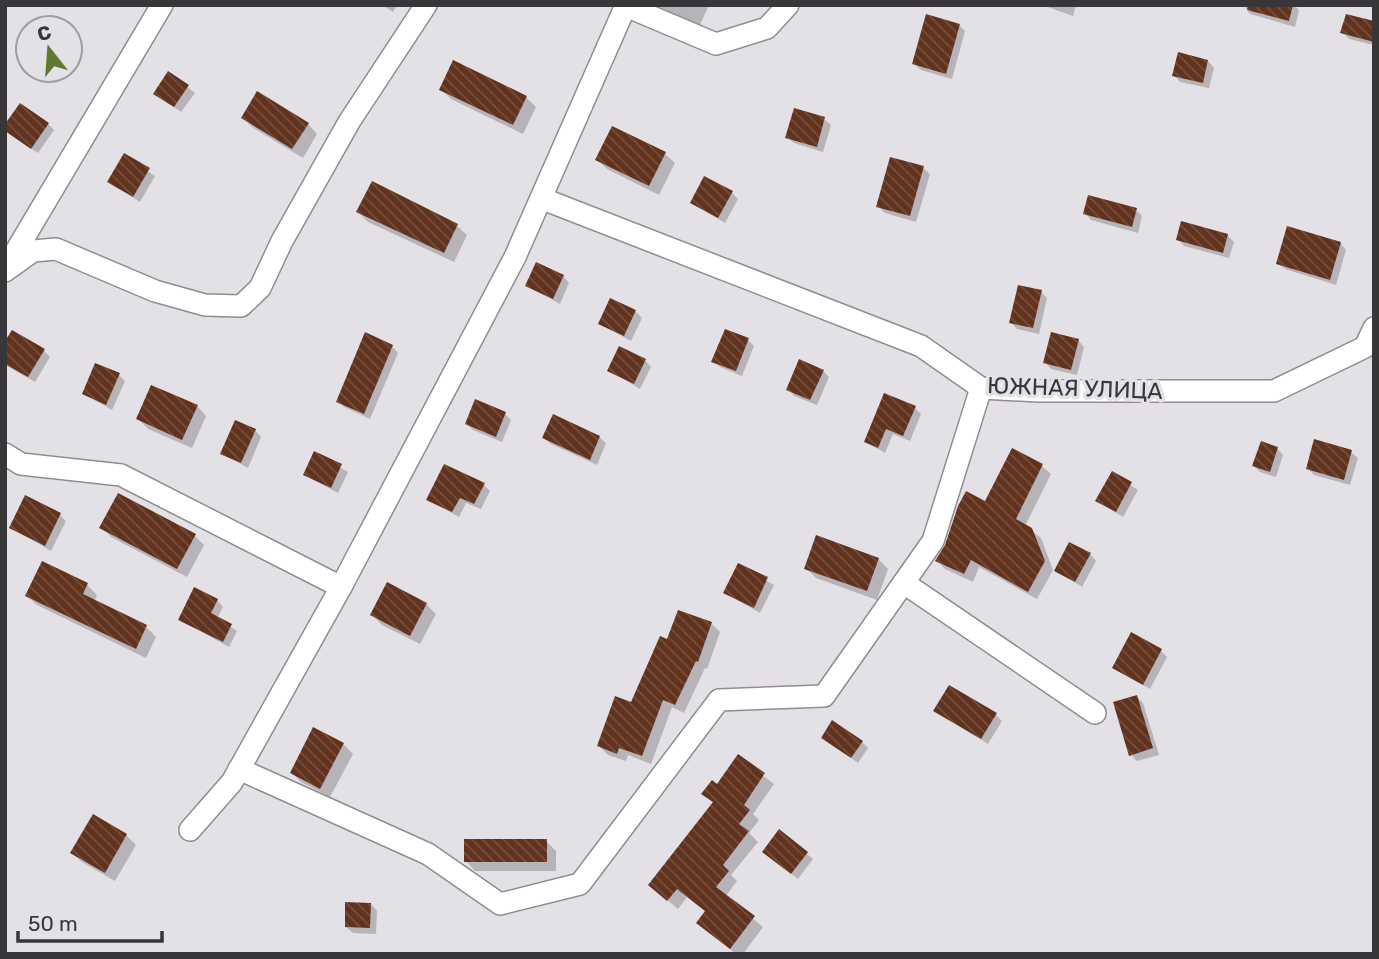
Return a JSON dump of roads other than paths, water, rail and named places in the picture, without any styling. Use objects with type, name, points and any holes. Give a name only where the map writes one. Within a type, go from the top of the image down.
[{"type":"street","points":[[5,270],[162,5]]},
{"type":"street","points":[[5,270],[33,251],[56,249],[155,291],[205,305],[241,306],[260,288],[282,241],[349,122],[393,51],[426,5]]},
{"type":"street","points":[[190,830],[232,782],[341,587],[542,199],[626,6],[716,44],[767,28],[788,5]]},
{"type":"street","name":"ЮЖНАЯ УЛИЦА","points":[[542,199],[920,346],[981,388],[1039,391],[1274,391],[1365,347],[1374,328]]},
{"type":"street","points":[[239,769],[428,854],[499,904],[580,884],[719,700],[824,696],[933,541],[981,388]]},
{"type":"street","points":[[5,454],[21,464],[121,475],[341,587]]},
{"type":"street","points":[[904,583],[1095,713]]}]
